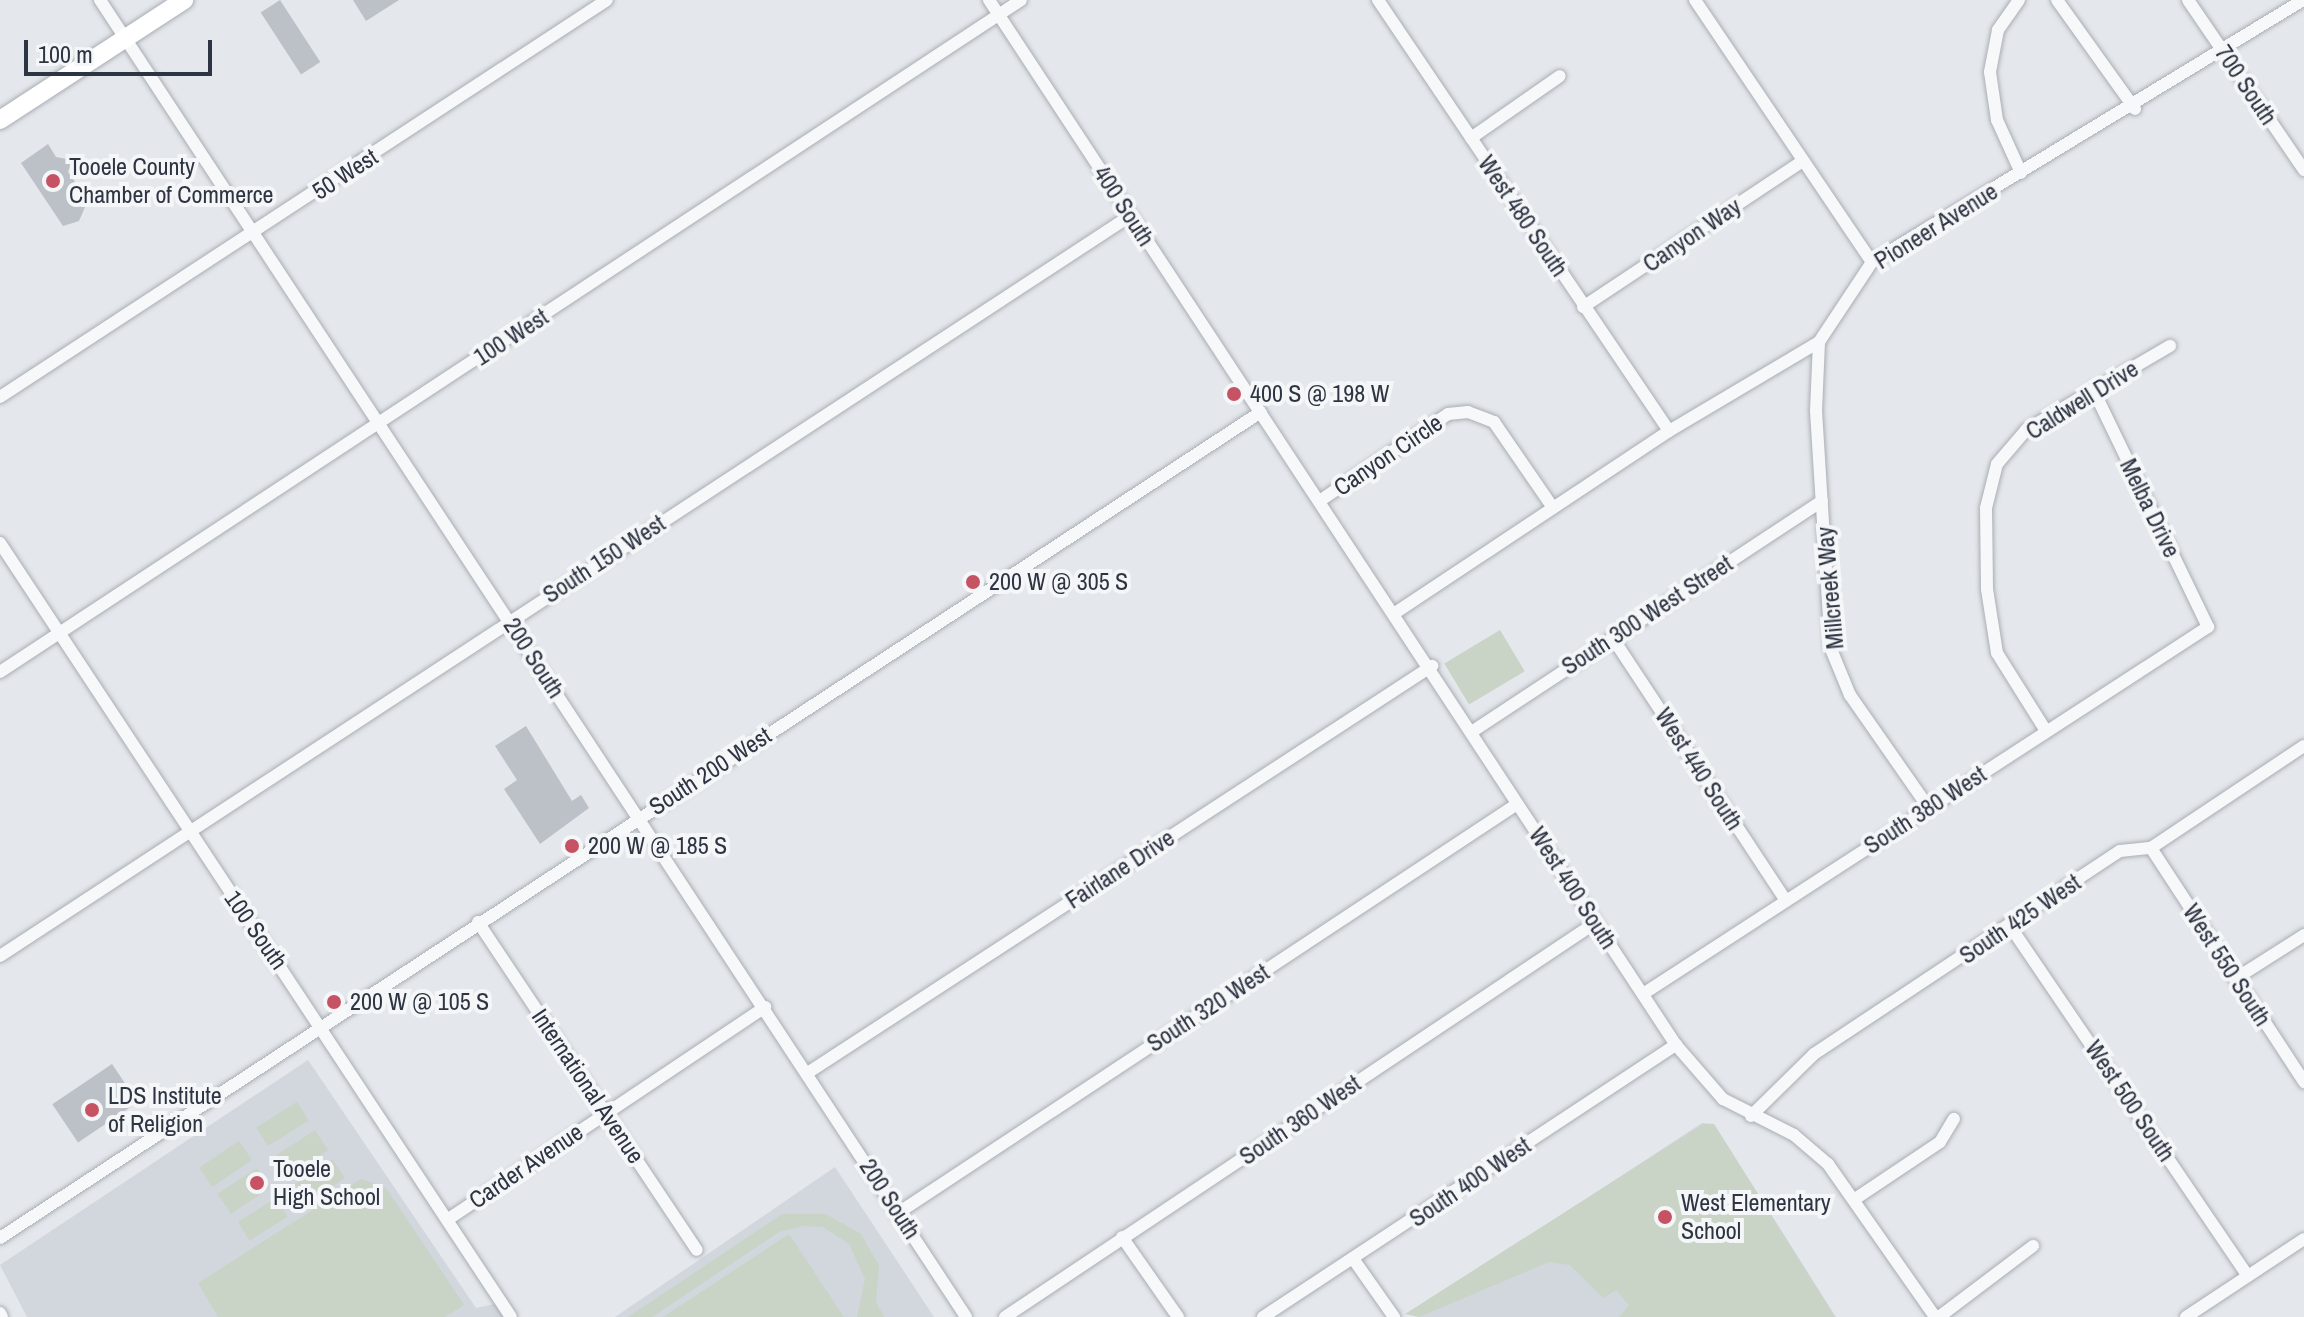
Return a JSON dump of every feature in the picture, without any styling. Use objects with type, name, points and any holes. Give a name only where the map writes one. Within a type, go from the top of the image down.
[{"type":"highway","points":[[0,120],[184,0]]},
{"type":"street","name":"200 South","points":[[100,0],[376,426],[510,620],[638,818],[809,1072],[966,1317]]},
{"type":"street","name":"50 West","points":[[0,397],[607,0]]},
{"type":"street","name":"400 South","points":[[989,0],[1261,412]]},
{"type":"street","name":"100 West","points":[[0,672],[1021,0]]},
{"type":"street","name":"West 480 South","points":[[1378,0],[1669,431]]},
{"type":"street","points":[[1695,0],[1801,162],[1872,262]]},
{"type":"street","points":[[2019,0],[1998,30],[1990,72],[1997,120],[2021,173]]},
{"type":"street","points":[[2057,0],[2135,109]]},
{"type":"street","name":"700 South","points":[[2188,0],[2304,170]]},
{"type":"street","name":"Pioneer Avenue","points":[[1395,613],[1669,431],[1819,342],[1872,262],[2135,109],[2225,54],[2303,0]]},
{"type":"street","points":[[1471,138],[1560,76]]},
{"type":"street","name":"Canyon Way","points":[[1583,307],[1801,162]]},
{"type":"street","name":"South 150 West","points":[[0,956],[1130,216]]},
{"type":"street","name":"Millcreek Way","points":[[1819,342],[1822,501],[1831,649],[1850,695],[1928,807]]},
{"type":"street","name":"Caldwell Drive","points":[[2046,731],[1997,653],[1987,589],[1986,508],[1997,464],[2026,430],[2170,346]]},
{"type":"street","name":"Melba Drive","points":[[2093,389],[2208,627]]},
{"type":"street","name":"West 400 South","points":[[1261,412],[1432,666],[1517,804],[1676,1045],[1723,1099],[1751,1116],[1794,1135],[1855,1199],[1937,1317]]},
{"type":"street","name":"South 200 West","points":[[0,1238],[322,1024],[1261,412]]},
{"type":"street","name":"Canyon Circle","points":[[1321,500],[1448,414],[1468,412],[1494,422],[1553,508]]},
{"type":"street","name":"South 300 West Street","points":[[1473,731],[1822,501]]},
{"type":"street","name":"100 South","points":[[0,543],[187,831],[322,1024],[511,1317]]},
{"type":"street","name":"South 380 West","points":[[1643,994],[2208,627]]},
{"type":"street","name":"West 440 South","points":[[1612,637],[1786,901]]},
{"type":"street","name":"Fairlane Drive","points":[[809,1072],[1432,666]]},
{"type":"street","name":"South 425 West","points":[[1751,1116],[1814,1054],[2120,851],[2151,848],[2304,746]]},
{"type":"street","name":"South 320 West","points":[[898,1213],[1517,804]]},
{"type":"street","name":"West 550 South","points":[[2151,848],[2304,1082]]},
{"type":"street","name":"International Avenue","points":[[478,922],[697,1250]]},
{"type":"street","name":"South 360 West","points":[[1005,1317],[1595,923]]},
{"type":"street","name":"West 500 South","points":[[2010,926],[2248,1276]]},
{"type":"street","points":[[2235,979],[2304,935]]},
{"type":"street","name":"Carder Avenue","points":[[447,1220],[765,1007]]},
{"type":"street","name":"South 400 West","points":[[1263,1317],[1354,1260],[1676,1045]]},
{"type":"street","points":[[1855,1199],[1940,1142],[1954,1119]]},
{"type":"street","points":[[1122,1237],[1178,1317]]},
{"type":"street","points":[[2186,1317],[2304,1239]]},
{"type":"street","points":[[1937,1317],[2033,1246]]},
{"type":"street","points":[[1354,1260],[1394,1317]]},
{"type":"shaded area","name":"Tooele High School","points":[[308,1060],[476,1308],[504,1302],[514,1317],[27,1317],[0,1265]]},
{"type":"shaded area","name":"West Elementary School","points":[[1702,1123],[1714,1124],[1836,1317],[1420,1317],[1416,1310]]},
{"type":"shaded area","points":[[835,1167],[934,1317],[615,1317],[702,1258]]},
{"type":"green space","points":[[1500,630],[1525,671],[1469,705],[1444,663]]},
{"type":"green space","points":[[297,1102],[309,1121],[268,1146],[256,1127]]},
{"type":"green space","name":"West Elementary School","points":[[1703,1124],[1714,1124],[1835,1317],[1619,1317],[1629,1305],[1616,1290],[1603,1298],[1570,1265],[1549,1262],[1419,1317],[1405,1314]]},
{"type":"green space","points":[[315,1130],[328,1150],[288,1176],[275,1156]]},
{"type":"green space","points":[[239,1141],[252,1160],[212,1187],[199,1168]]},
{"type":"green space","points":[[332,1159],[345,1178],[308,1203],[295,1184]]},
{"type":"green space","points":[[257,1168],[270,1188],[231,1214],[218,1194]]},
{"type":"green space","points":[[361,1179],[386,1188],[464,1305],[445,1317],[218,1317],[198,1283]]},
{"type":"green space","points":[[276,1198],[288,1217],[249,1241],[238,1222]]},
{"type":"green space","points":[[782,1214],[826,1214],[861,1234],[879,1266],[876,1302],[884,1317],[857,1317],[865,1279],[849,1244],[823,1227],[804,1226],[779,1232],[652,1317],[628,1317]]},
{"type":"green space","points":[[789,1234],[844,1317],[663,1317]]},
{"type":"building","points":[[280,0],[320,62],[301,75],[261,13]]},
{"type":"building","points":[[353,0],[399,0],[366,21]]},
{"type":"building","name":"Tooele County Chamber of Commerce","points":[[48,144],[56,157],[72,160],[68,172],[88,200],[79,221],[63,226],[21,163]]},
{"type":"building","points":[[526,726],[572,801],[581,795],[589,808],[540,844],[504,789],[517,780],[495,746]]},
{"type":"building","name":"LDS Institute of Religion","points":[[112,1064],[138,1102],[78,1142],[52,1104]]},
{"type":"place","name":"Tooele County Chamber of Commerce","points":[[53,181]]},
{"type":"place","name":"400 S @ 198 W","points":[[1234,394]]},
{"type":"place","name":"200 W @ 305 S","points":[[973,582]]},
{"type":"place","name":"200 W @ 185 S","points":[[572,846]]},
{"type":"place","name":"200 W @ 105 S","points":[[334,1002]]},
{"type":"place","name":"LDS Institute of Religion","points":[[92,1110]]},
{"type":"place","name":"Tooele High School","points":[[257,1183]]},
{"type":"place","name":"West Elementary School","points":[[1665,1217]]}]
